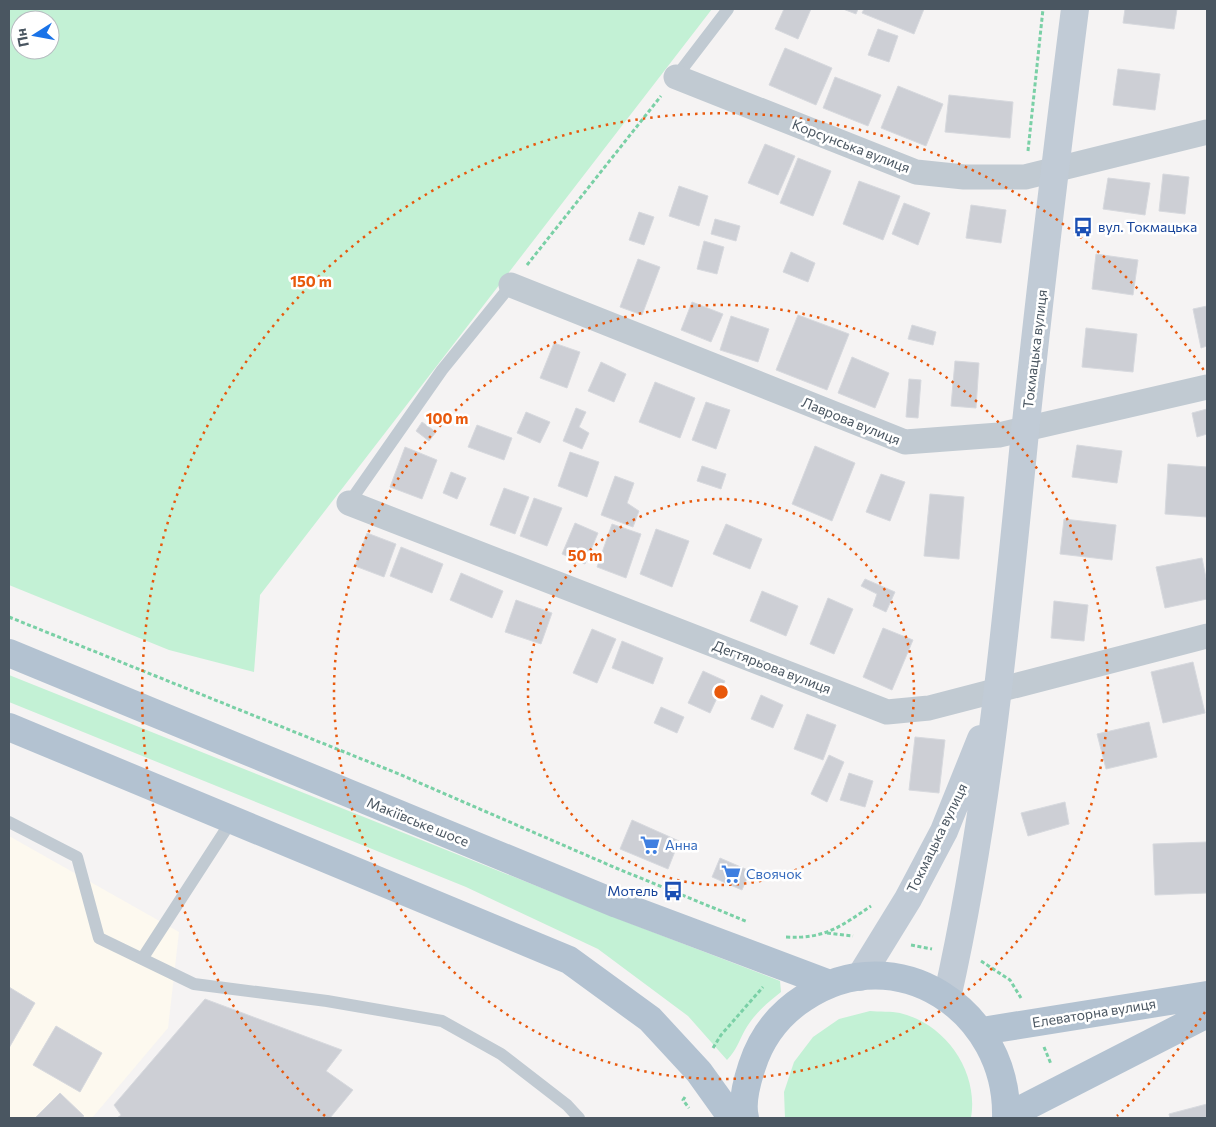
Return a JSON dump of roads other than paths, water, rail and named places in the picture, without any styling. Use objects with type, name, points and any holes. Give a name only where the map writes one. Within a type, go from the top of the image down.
[{"type":"main road","name":"Макіївське шосе","points":[[9,653],[617,904],[830,984]]},
{"type":"main road","points":[[9,727],[569,960],[650,1019],[699,1072],[732,1118]]},
{"type":"main road","points":[[745,1118],[748,1080],[756,1055],[765,1037],[796,1003],[830,984],[860,978],[903,979],[925,986],[947,998],[982,1031],[994,1051],[1002,1072],[1006,1094],[1006,1118],[1207,1014]]},
{"type":"main road","name":"Елеваторна вулиця","points":[[982,1031],[1207,995]]},
{"type":"street","name":"Токмацька вулиця","points":[[947,998],[976,855],[999,690],[1025,429],[1075,9]]},
{"type":"street","name":"Корсунська вулиця","points":[[676,77],[916,172],[964,177],[1025,177],[1207,132]]},
{"type":"street","name":"Лаврова вулиця","points":[[511,285],[905,442],[998,435],[1207,387]]},
{"type":"street","name":"Дегтярьова вулиця","points":[[349,503],[887,712],[929,708],[1207,636]]},
{"type":"street","name":"Токмацька вулиця","points":[[860,978],[908,899],[944,831],[999,690]]},
{"type":"lane","points":[[676,77],[728,9]]},
{"type":"lane","points":[[349,503],[442,370],[511,285]]},
{"type":"lane","points":[[142,959],[232,820]]},
{"type":"lane","points":[[9,822],[77,857],[99,938],[194,984],[327,1001],[442,1021],[501,1054],[567,1105],[579,1118]]},
{"type":"place","name":"вул. Токмацька","points":[[1083,227]]},
{"type":"place","name":"Анна","points":[[650,845]]},
{"type":"place","name":"Своячок","points":[[731,874]]},
{"type":"place","name":"Мотель","points":[[673,891]]}]
